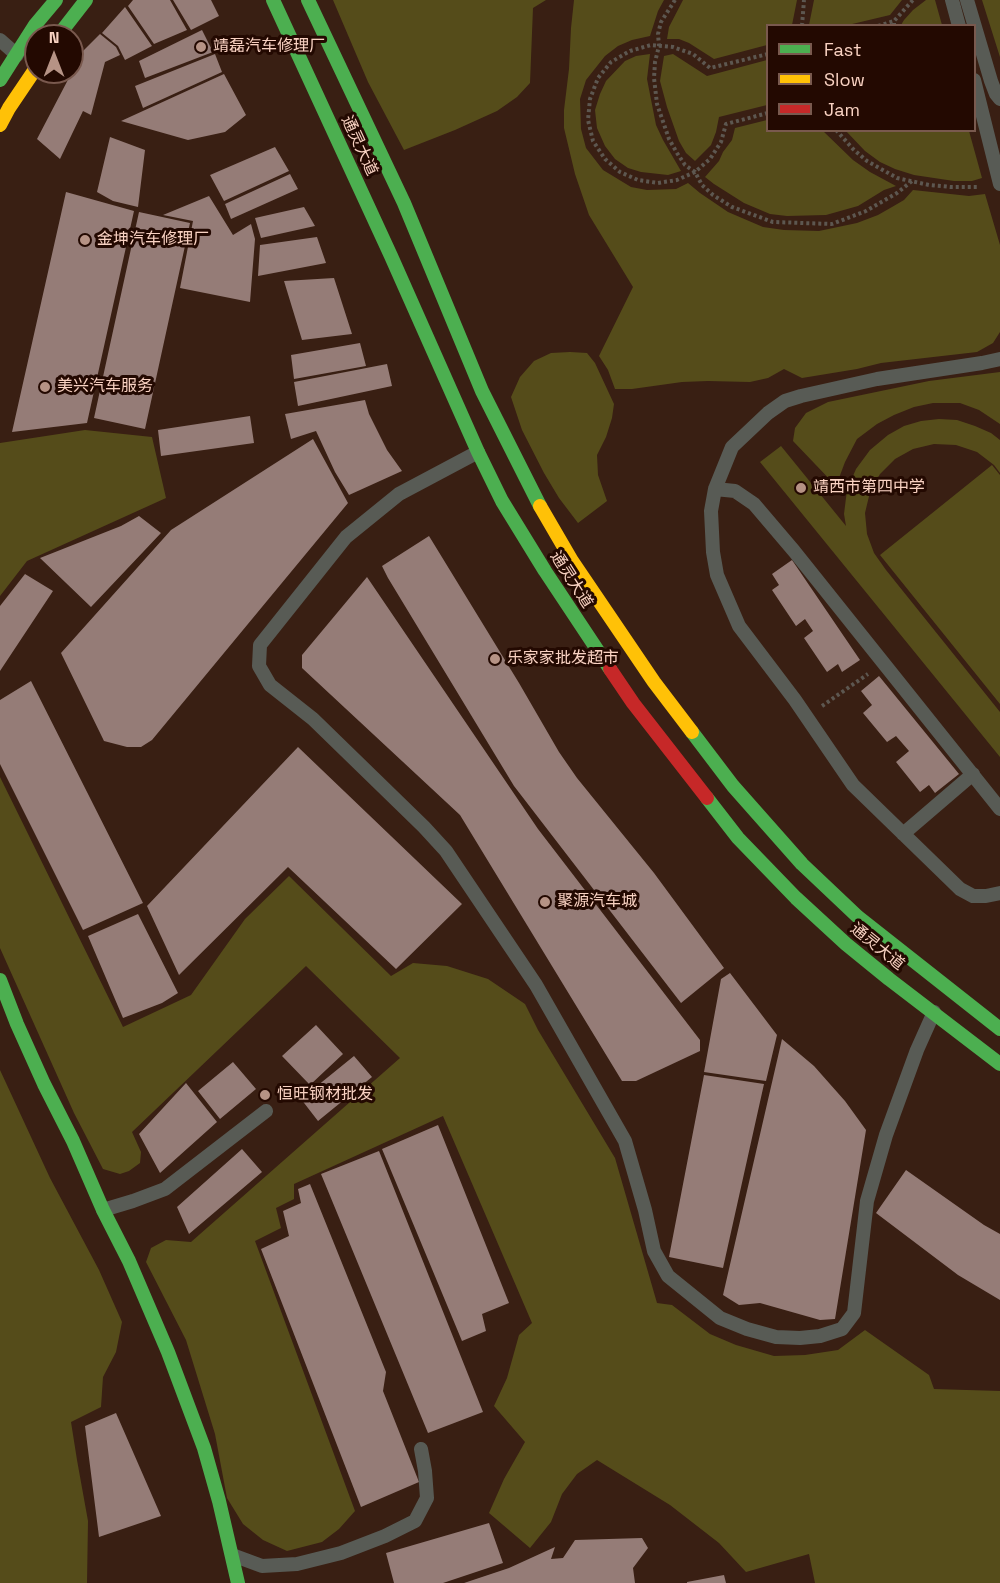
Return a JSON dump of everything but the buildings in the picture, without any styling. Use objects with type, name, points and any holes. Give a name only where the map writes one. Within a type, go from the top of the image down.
[{"type":"highway","points":[[1,76],[35,25],[56,0]]},
{"type":"highway","points":[[67,24],[86,0]]},
{"type":"highway","name":"通灵大道","points":[[273,0],[502,501],[557,590],[633,703],[714,810],[796,898],[846,944],[889,979],[1000,1064]]},
{"type":"highway","name":"通灵大道","points":[[308,0],[404,203],[482,391],[549,524],[572,561],[654,682],[733,786],[802,864],[858,917],[1000,1029]]},
{"type":"highway","points":[[0,125],[25,84]]},
{"type":"highway","points":[[0,980],[16,1024],[129,1261],[168,1352],[200,1437],[219,1501],[238,1583]]},
{"type":"lane","points":[[952,0],[958,24]]},
{"type":"lane","points":[[967,0],[974,24]]},
{"type":"lane","points":[[976,30],[991,81],[1000,99]]},
{"type":"lane","points":[[0,40],[16,55]]},
{"type":"lane","points":[[976,85],[1000,184]]},
{"type":"lane","points":[[1000,359],[877,379],[785,401],[768,413],[732,447],[715,489],[711,511],[713,552],[717,574],[739,627],[807,716],[852,785],[960,890],[973,896],[1000,893]]},
{"type":"lane","points":[[478,452],[399,494],[346,537],[260,645],[259,666],[270,685],[313,719],[446,851],[536,985],[625,1141],[654,1251],[668,1276],[720,1318],[747,1329],[776,1337],[800,1338],[820,1336],[842,1329],[854,1313],[867,1201],[901,1090],[934,1012]]},
{"type":"lane","points":[[715,489],[735,491],[754,504],[1000,809]]},
{"type":"lane","points":[[903,834],[973,774]]},
{"type":"lane","points":[[103,1210],[165,1189],[266,1111]]},
{"type":"lane","points":[[231,1555],[262,1566],[297,1564],[341,1553],[385,1536],[415,1521],[426,1498],[421,1449]]},
{"type":"path","points":[[675,0],[661,22],[658,34],[659,46],[654,78],[657,104],[669,139],[685,165],[695,172],[702,185],[713,195],[732,207],[773,222],[832,224],[866,211],[897,193],[912,181]]},
{"type":"path","points":[[802,24],[804,0]]},
{"type":"path","points":[[894,23],[913,0]]},
{"type":"path","points":[[766,54],[710,68],[693,54],[673,47],[651,45],[630,51],[612,62],[598,78],[590,99],[588,120],[593,141],[605,159],[620,172],[638,180],[658,183],[677,180],[695,172],[710,159],[721,142],[726,124],[766,114]]},
{"type":"path","points":[[838,132],[852,149],[867,161],[897,178],[951,187],[981,186]]},
{"type":"path","points":[[807,716],[883,664]]},
{"type":"shaded area","points":[[333,0],[546,0],[533,8],[530,83],[517,97],[497,111],[404,150],[368,82]]},
{"type":"shaded area","points":[[574,0],[664,0],[650,36],[618,46],[605,56],[586,80],[580,99],[581,129],[586,148],[603,170],[631,187],[647,190],[676,189],[688,183],[728,212],[763,227],[784,230],[819,231],[857,223],[878,215],[904,200],[913,190],[969,196],[985,194],[1000,245],[1000,332],[993,343],[977,352],[881,363],[802,378],[784,369],[768,378],[750,382],[682,382],[615,389],[608,370],[599,356],[633,287],[589,215],[575,174],[564,128]]},
{"type":"shaded area","points":[[683,0],[797,0],[792,24],[766,24],[766,45],[714,59],[689,43],[679,39],[667,39],[669,27]]},
{"type":"shaded area","points":[[814,0],[902,0],[890,15],[852,24],[809,24]]},
{"type":"shaded area","points":[[926,0],[935,0],[942,24],[902,24],[913,10]]},
{"type":"shaded area","points":[[982,0],[1000,0],[1000,57]]},
{"type":"shaded area","points":[[650,54],[647,79],[656,125],[681,171],[668,175],[628,168],[615,159],[605,146],[597,128],[595,110],[606,81],[625,61],[636,56]]},
{"type":"shaded area","points":[[673,54],[707,76],[766,60],[766,105],[719,117],[711,145],[695,161],[686,153],[679,141],[667,107],[660,81],[664,56]]},
{"type":"shaded area","points":[[766,120],[766,132],[824,132],[853,160],[896,186],[884,190],[858,206],[826,215],[770,214],[744,203],[705,177],[719,161],[732,140],[735,128]]},
{"type":"shaded area","points":[[847,132],[969,132],[982,178],[972,181],[954,181],[914,175],[880,162],[865,151]]},
{"type":"shaded area","points":[[551,353],[587,353],[595,363],[614,404],[606,437],[597,455],[598,475],[607,501],[578,523],[544,473],[522,430],[511,397],[520,377],[534,361]]},
{"type":"shaded area","points":[[1000,372],[1000,424],[979,410],[960,403],[933,403],[914,407],[877,424],[857,439],[836,486],[793,441],[795,428],[806,413],[828,402],[929,381]]},
{"type":"shaded area","points":[[939,419],[957,420],[975,426],[1000,440],[1000,473],[994,465],[977,452],[956,445],[934,444],[913,449],[895,459],[880,474],[870,492],[865,513],[867,534],[874,553],[886,570],[1000,712],[1000,757],[760,462],[781,446],[846,526],[844,514],[847,490],[856,469],[870,450],[888,435],[904,426]]},
{"type":"shaded area","points":[[85,430],[152,437],[166,498],[27,561],[0,596],[0,443]]},
{"type":"shaded area","points":[[992,465],[1000,475],[1000,704],[880,555]]},
{"type":"shaded area","points":[[0,777],[123,1027],[191,995],[245,919],[289,876],[391,976],[413,963],[447,966],[488,979],[525,1004],[538,1030],[615,1158],[657,1303],[672,1305],[710,1334],[736,1345],[774,1356],[805,1355],[838,1350],[865,1330],[929,1375],[934,1389],[1000,1391],[1000,1583],[815,1583],[809,1554],[746,1572],[719,1543],[670,1505],[597,1460],[577,1474],[562,1494],[551,1522],[530,1548],[489,1513],[504,1479],[525,1442],[494,1406],[507,1378],[519,1335],[532,1323],[443,1116],[294,1184],[294,1199],[276,1208],[281,1228],[255,1241],[355,1511],[339,1529],[322,1542],[287,1551],[263,1540],[243,1524],[227,1498],[215,1434],[186,1340],[146,1262],[151,1248],[166,1240],[191,1242],[400,1058],[306,966],[132,1132],[141,1152],[140,1163],[120,1174],[103,1169],[74,1113],[0,948]]},
{"type":"shaded area","points":[[0,1070],[50,1178],[99,1270],[122,1322],[116,1352],[103,1377],[101,1407],[71,1422],[88,1521],[87,1583],[0,1583]]},
{"type":"traffic: fast","points":[[0,80],[35,25],[56,0]]},
{"type":"traffic: fast","points":[[67,24],[86,0]]},
{"type":"traffic: fast","points":[[273,0],[502,501],[610,669]]},
{"type":"traffic: fast","points":[[308,0],[404,203],[482,391],[540,506]]},
{"type":"traffic: fast","points":[[692,732],[733,786],[802,864],[858,917],[1000,1029]]},
{"type":"traffic: fast","points":[[707,798],[738,838],[796,898],[846,944],[1000,1064]]},
{"type":"traffic: fast","points":[[0,980],[44,1084],[129,1261],[168,1352],[204,1448],[238,1583]]},
{"type":"traffic: slow","points":[[0,125],[25,84]]},
{"type":"traffic: slow","points":[[540,506],[572,561],[654,682],[692,732]]},
{"type":"traffic: jam","points":[[610,669],[633,703],[707,798]]},
{"type":"place","name":"靖磊汽车修理厂","points":[[201,47]]},
{"type":"place","name":"金坤汽车修理厂","points":[[85,240]]},
{"type":"place","name":"美兴汽车服务","points":[[45,387]]},
{"type":"place","name":"靖西市第四中学","points":[[801,488]]},
{"type":"place","name":"乐家家批发超市","points":[[495,659]]},
{"type":"place","name":"聚源汽车城","points":[[545,902]]},
{"type":"place","name":"恒旺钢材批发","points":[[265,1095]]}]
